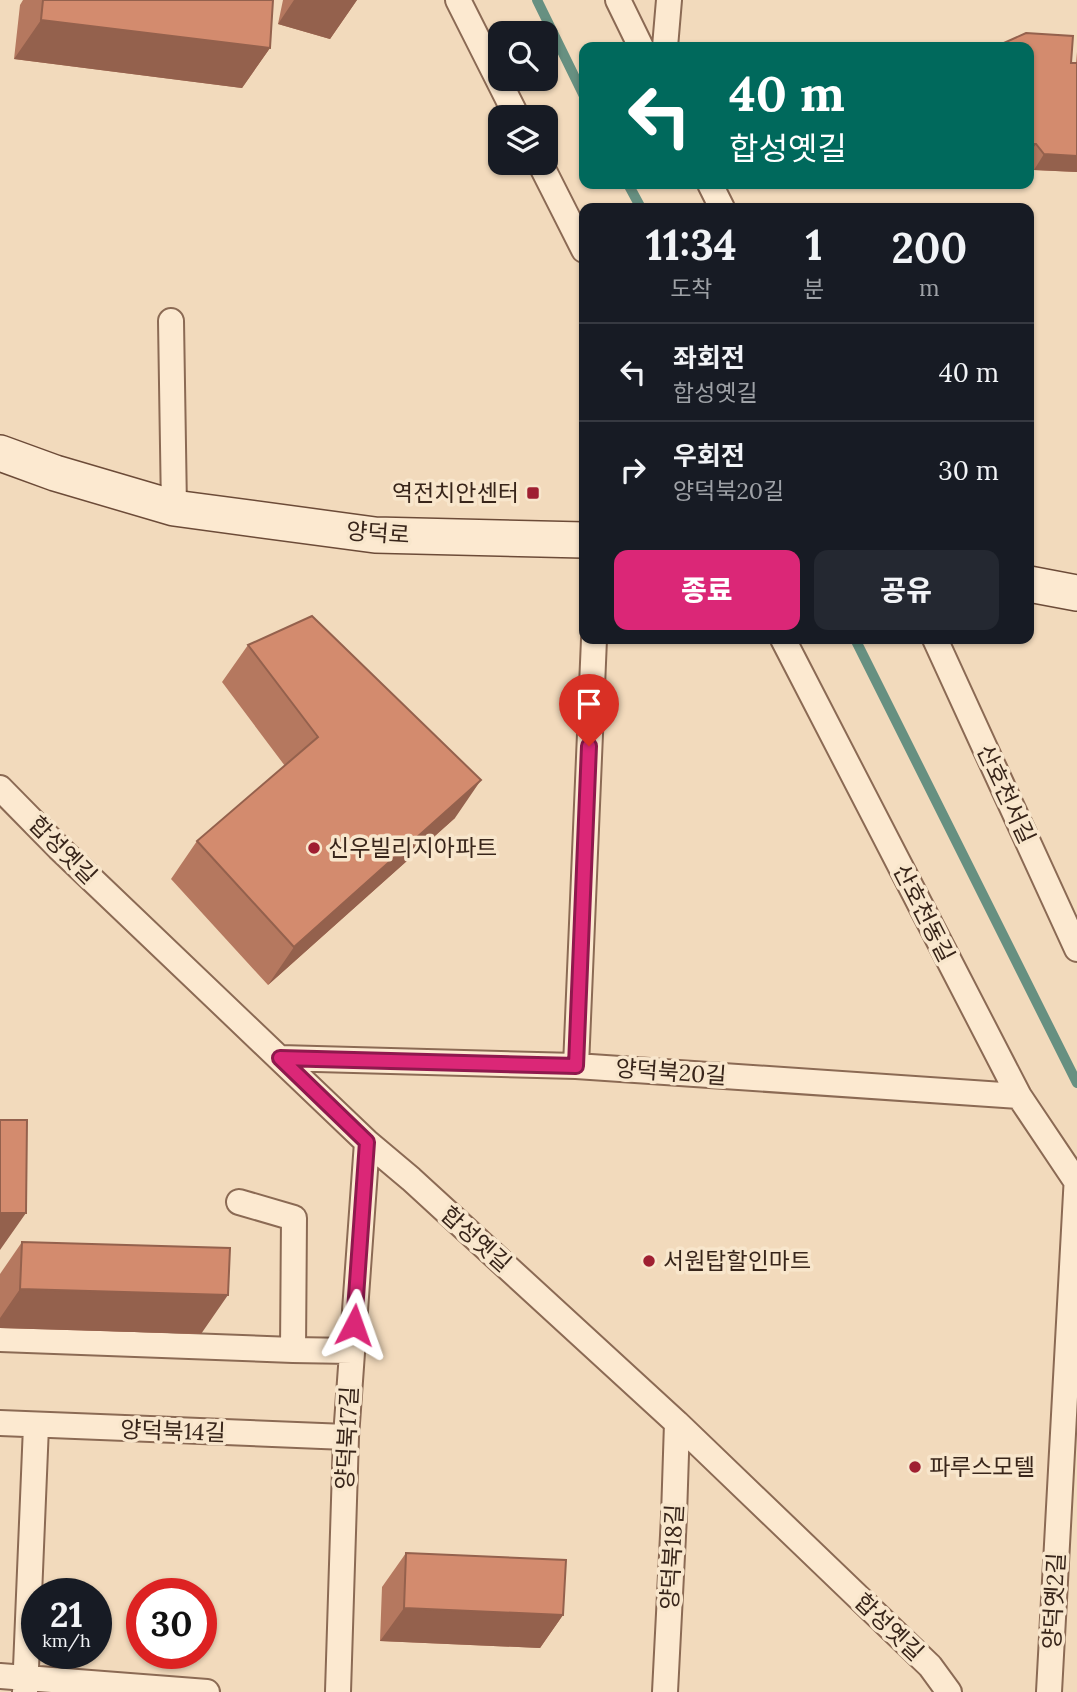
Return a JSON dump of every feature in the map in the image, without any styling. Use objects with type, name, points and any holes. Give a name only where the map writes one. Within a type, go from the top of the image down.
[{"type":"main road","name":"양덕로","points":[[0,453],[55,473],[174,508],[375,535],[579,540]]},
{"type":"main road","points":[[1034,585],[1077,593]]},
{"type":"street","points":[[458,0],[511,105]]},
{"type":"street","points":[[618,0],[639,42]]},
{"type":"street","points":[[665,42],[669,0]]},
{"type":"street","points":[[546,175],[579,240]]},
{"type":"street","points":[[171,321],[174,508]]},
{"type":"street","points":[[576,1066],[594,644]]},
{"type":"street","name":"산호천동길","points":[[786,644],[1019,1096],[1077,1178]]},
{"type":"street","name":"산호천서길","points":[[937,644],[1077,948]]},
{"type":"street","name":"합성옛길","points":[[2,792],[367,1142],[421,1188],[677,1423],[930,1666],[950,1692]]},
{"type":"street","name":"양덕북20길","points":[[280,1058],[576,1066],[1019,1096]]},
{"type":"street","name":"양덕북17길","points":[[338,1692],[346,1437],[367,1142]]},
{"type":"street","name":"양덕옛2길","points":[[1049,1692],[1077,1178]]},
{"type":"street","points":[[239,1202],[294,1218],[293,1350]]},
{"type":"street","points":[[0,1339],[352,1351]]},
{"type":"street","name":"양덕북14길","points":[[0,1423],[346,1437]]},
{"type":"street","name":"양덕북18길","points":[[665,1692],[677,1423]]},
{"type":"street","points":[[25,1685],[36,1426]]},
{"type":"street","points":[[0,1676],[25,1685],[207,1692]]},
{"type":"building","points":[[43,0],[273,0],[270,48],[41,20]]},
{"type":"building","points":[[1026,33],[1073,36],[1071,63],[1077,63],[1077,156],[1044,154],[1034,144],[1034,42],[1006,42]]},
{"type":"building","name":"신우빌리지아파트","points":[[312,616],[481,780],[294,947],[197,841],[318,737],[248,645]]},
{"type":"building","points":[[0,1120],[27,1120],[26,1213],[0,1213]]},
{"type":"building","points":[[22,1242],[230,1248],[228,1295],[20,1289]]},
{"type":"building","points":[[406,1553],[566,1560],[563,1615],[404,1608]]},
{"type":"waterway","points":[[537,0],[579,86]]},
{"type":"waterway","points":[[631,189],[638,203]]},
{"type":"waterway","points":[[858,644],[1077,1083]]},
{"type":"place","name":"역전치안센터","points":[[533,493]]},
{"type":"place","name":"신우빌리지아파트","points":[[314,848]]},
{"type":"place","name":"서원탑할인마트","points":[[649,1261]]},
{"type":"place","name":"파루스모텔","points":[[915,1467]]},
{"type":"route","points":[[354,1325],[367,1142],[280,1058],[576,1066],[589,746]]}]
